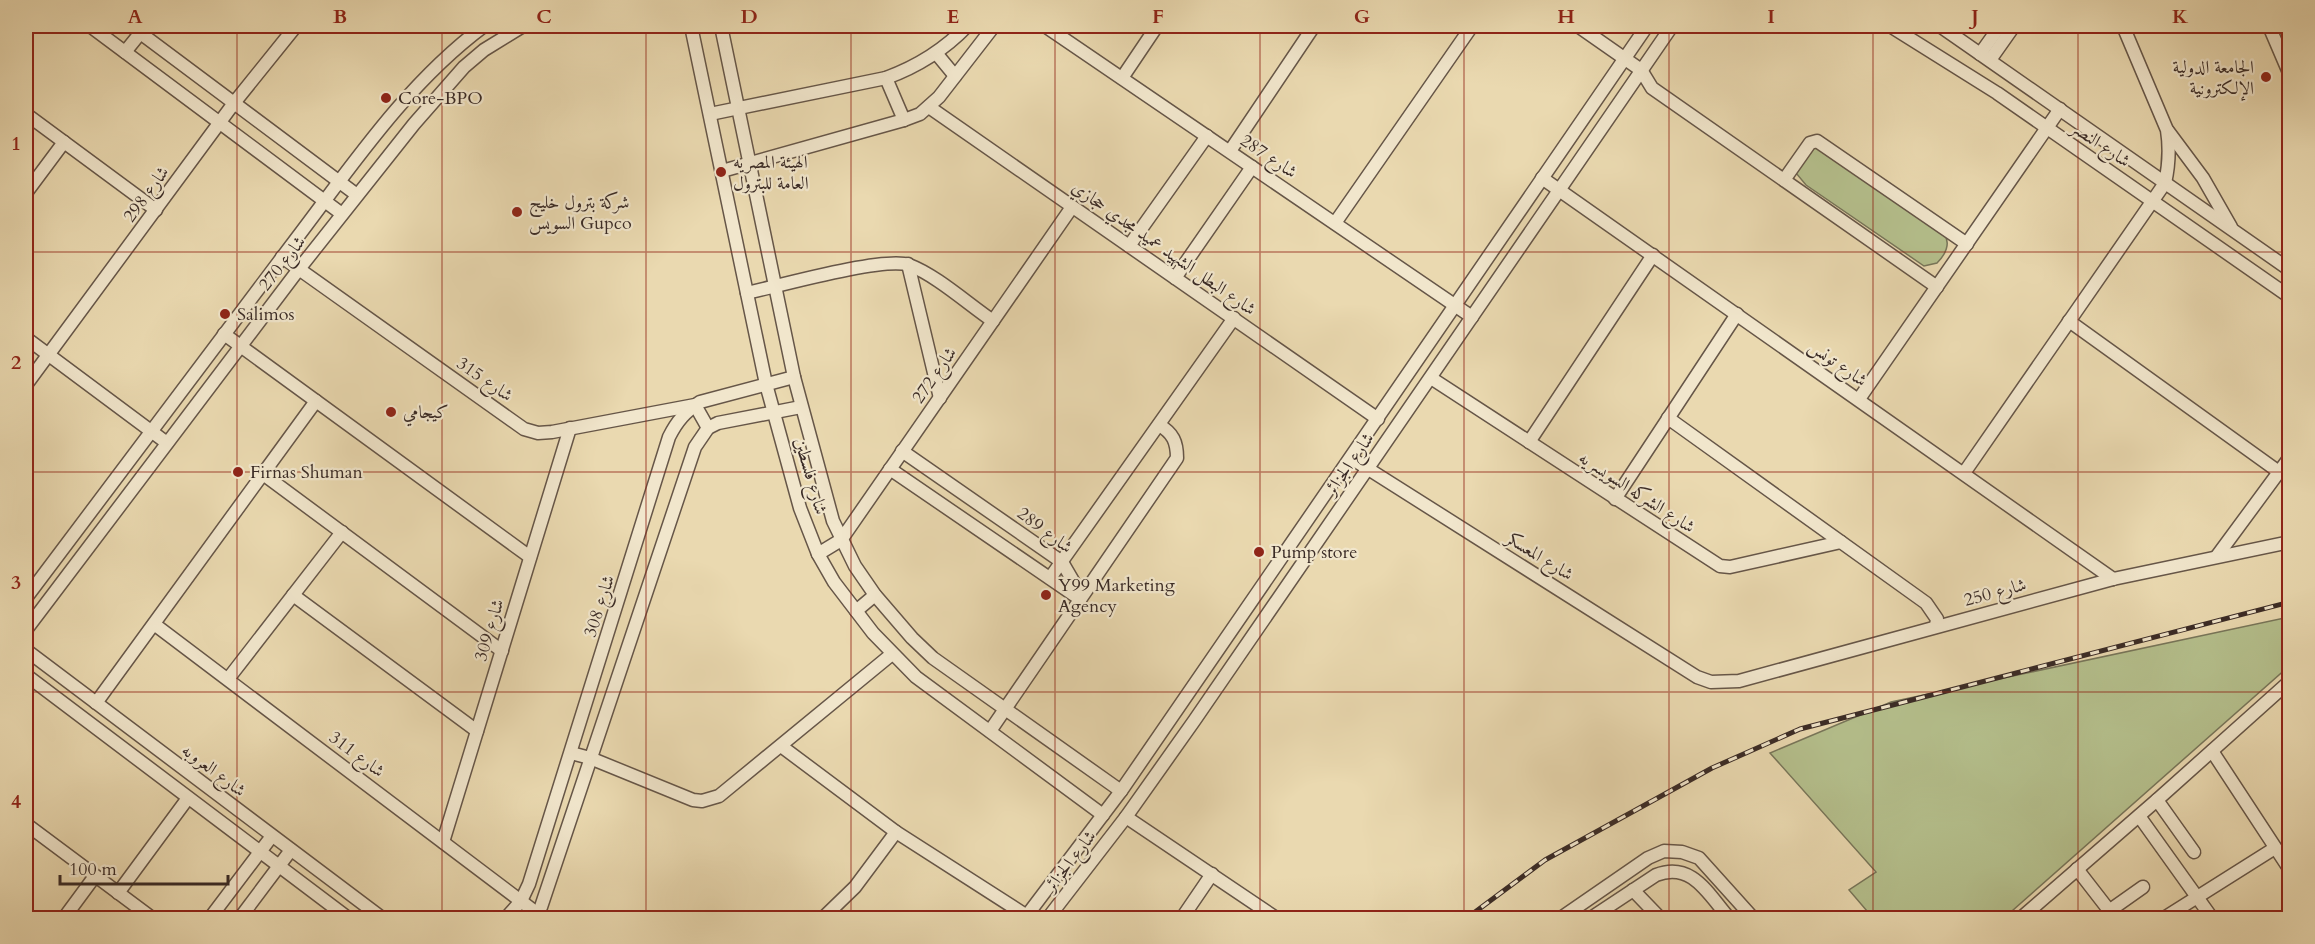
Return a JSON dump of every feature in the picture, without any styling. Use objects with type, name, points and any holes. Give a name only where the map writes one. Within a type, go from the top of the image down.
[{"type":"street","points":[[90,26],[342,214]]},
{"type":"street","name":"شارع 298","points":[[26,385],[234,102],[296,26]]},
{"type":"street","name":"شارع 270","points":[[26,598],[282,257],[396,111],[429,73],[484,26]]},
{"type":"street","name":"شارع 270","points":[[26,630],[299,269],[414,124],[464,67],[484,50],[523,26]]},
{"type":"street","name":"شارع فلسطين","points":[[691,26],[766,384],[800,508],[818,554],[834,582],[856,611],[892,654],[916,677],[1103,815]]},
{"type":"street","name":"شارع فلسطين","points":[[721,26],[801,407],[826,501],[841,540],[875,595],[912,638],[933,658],[1121,791]]},
{"type":"street","points":[[710,114],[886,78],[936,53],[967,26]]},
{"type":"street","points":[[722,171],[904,120],[929,107],[994,26]]},
{"type":"street","name":"شارع 287","points":[[1045,26],[1472,317]]},
{"type":"street","points":[[1122,78],[1157,26]]},
{"type":"street","points":[[1230,151],[1314,26]]},
{"type":"street","points":[[1335,223],[1472,26]]},
{"type":"street","points":[[1578,26],[1641,70],[1652,88],[1937,287]]},
{"type":"street","name":"شارع الجزائر","points":[[1026,917],[1121,791],[1647,26]]},
{"type":"street","name":"شارع الجزائر","points":[[1048,918],[1126,817],[1264,620],[1672,26]]},
{"type":"street","name":"شارع النصر","points":[[1890,26],[1997,93],[2289,297]]},
{"type":"street","name":"شارع النصر","points":[[1940,26],[2289,270]]},
{"type":"street","points":[[1985,57],[2000,26]]},
{"type":"street","points":[[1985,57],[2014,26]]},
{"type":"street","points":[[1965,473],[2165,183],[2170,148],[2167,130],[2123,26]]},
{"type":"street","points":[[2269,26],[2289,75]]},
{"type":"street","points":[[125,52],[139,28],[357,195]]},
{"type":"street","points":[[936,53],[955,76]]},
{"type":"street","points":[[886,78],[904,120]]},
{"type":"street","name":"شارع البطل الشهيد عميد مجدي حجازي","points":[[929,107],[1378,419]]},
{"type":"street","points":[[1859,399],[2060,110]]},
{"type":"street","points":[[396,111],[414,124]]},
{"type":"street","points":[[26,114],[156,210]]},
{"type":"street","points":[[2167,130],[2203,178],[2232,230]]},
{"type":"street","points":[[1129,246],[1207,136]]},
{"type":"street","points":[[1784,180],[1810,143],[1817,141],[1967,244]]},
{"type":"street","points":[[26,193],[64,142]]},
{"type":"street","points":[[1175,278],[1252,167]]},
{"type":"street","name":"شارع تونس","points":[[1542,178],[2113,579]]},
{"type":"street","name":"شارع 272","points":[[818,554],[841,540],[1072,207]]},
{"type":"street","points":[[1529,442],[1653,255]]},
{"type":"street","name":"شارع 315","points":[[282,257],[524,429],[538,433],[695,405]]},
{"type":"street","points":[[747,292],[888,262],[908,264],[993,321]]},
{"type":"street","points":[[908,264],[940,398]]},
{"type":"street","points":[[1615,499],[1737,314]]},
{"type":"street","points":[[1050,578],[1234,318]]},
{"type":"street","points":[[2069,321],[2279,472]]},
{"type":"street","points":[[224,334],[530,557]]},
{"type":"street","points":[[26,338],[167,443]]},
{"type":"street","name":"شارع 308","points":[[506,918],[521,901],[529,884],[669,437],[676,423],[695,405],[715,397],[794,377]]},
{"type":"street","name":"شارع الشركه السويسريه","points":[[1431,378],[1720,566],[1730,567],[1841,542]]},
{"type":"street","points":[[96,703],[316,401]]},
{"type":"street","points":[[695,405],[708,428]]},
{"type":"street","points":[[536,916],[696,447],[708,428],[729,420],[801,407]]},
{"type":"street","points":[[1668,418],[1926,603],[1937,619],[1936,626]]},
{"type":"street","points":[[990,731],[1177,458],[1174,439],[1159,425]]},
{"type":"street","name":"شارع 309","points":[[443,842],[570,428]]},
{"type":"street","name":"شارع 289","points":[[902,451],[1062,562],[1076,586],[1080,599]]},
{"type":"street","points":[[2217,556],[2289,457]]},
{"type":"street","name":"شارع المعسكر","points":[[1351,459],[1680,666],[1711,682]]},
{"type":"street","name":"شارع 289","points":[[890,470],[1080,599]]},
{"type":"street","points":[[263,474],[502,651]]},
{"type":"street","points":[[1316,507],[1334,518]]},
{"type":"street","points":[[228,679],[342,532]]},
{"type":"street","points":[[640,534],[663,541]]},
{"type":"street","name":"شارع 250","points":[[1711,682],[1739,681],[2113,579],[2289,542]]},
{"type":"street","points":[[293,595],[477,731]]},
{"type":"street","points":[[856,611],[875,595]]},
{"type":"street","points":[[1246,608],[1264,620]]},
{"type":"street","points":[[614,618],[635,625]]},
{"type":"street","name":"شارع 311","points":[[154,624],[521,901],[536,916]]},
{"type":"street","name":"شارع العروبه","points":[[26,650],[382,918]]},
{"type":"street","points":[[571,753],[590,758],[693,800],[702,801],[719,796],[892,654]]},
{"type":"street","name":"شارع العروبه","points":[[26,675],[348,918]]},
{"type":"street","points":[[2021,918],[2289,681]]},
{"type":"street","points":[[590,694],[609,701]]},
{"type":"street","points":[[781,746],[896,832],[1026,917]]},
{"type":"street","points":[[2212,751],[2289,870]]},
{"type":"street","points":[[118,893],[188,798]]},
{"type":"street","points":[[2157,800],[2194,852]]},
{"type":"street","points":[[2139,816],[2212,918]]},
{"type":"street","points":[[1126,817],[1276,918]]},
{"type":"street","points":[[26,824],[152,918]]},
{"type":"street","points":[[823,918],[855,887],[896,832]]},
{"type":"street","points":[[210,918],[272,836]]},
{"type":"street","points":[[2164,918],[2275,848]]},
{"type":"street","points":[[240,918],[291,850]]},
{"type":"street","points":[[1561,918],[1647,858],[1664,851],[1682,852],[1699,858],[1753,918]]},
{"type":"street","points":[[2077,869],[2112,915],[2143,887]]},
{"type":"street","points":[[1591,918],[1656,874],[1667,870],[1678,870],[1689,875],[1729,918]]},
{"type":"street","points":[[1182,918],[1212,874]]},
{"type":"street","points":[[64,918],[95,876]]},
{"type":"street","points":[[1633,890],[1660,918]]},
{"type":"green space","points":[[1814,145],[1944,233],[1947,241],[1946,249],[1937,263],[1924,266],[1806,185],[1796,173]]},
{"type":"green space","points":[[2289,617],[2289,666],[2004,918],[1873,918],[1849,890],[1876,872],[1770,753],[1891,702]]},
{"type":"railway","points":[[1467,918],[1545,860],[1712,768],[1800,729],[2290,602]]},
{"type":"place","name":"الجامعة الدولية الإلكترونية","points":[[2266,77]]},
{"type":"place","name":"Core-BPO","points":[[386,98]]},
{"type":"place","name":"الهيئة المصريه العامة للبترول","points":[[721,172]]},
{"type":"place","name":"شركة بترول خليج السويس Gupco","points":[[517,212]]},
{"type":"place","name":"Salimos","points":[[225,314]]},
{"type":"place","name":"كيجامي","points":[[391,412]]},
{"type":"place","name":"Firnas Shuman","points":[[238,472]]},
{"type":"place","name":"Pump store","points":[[1259,552]]},
{"type":"place","name":"Y99 Marketing Agency","points":[[1046,595]]}]
